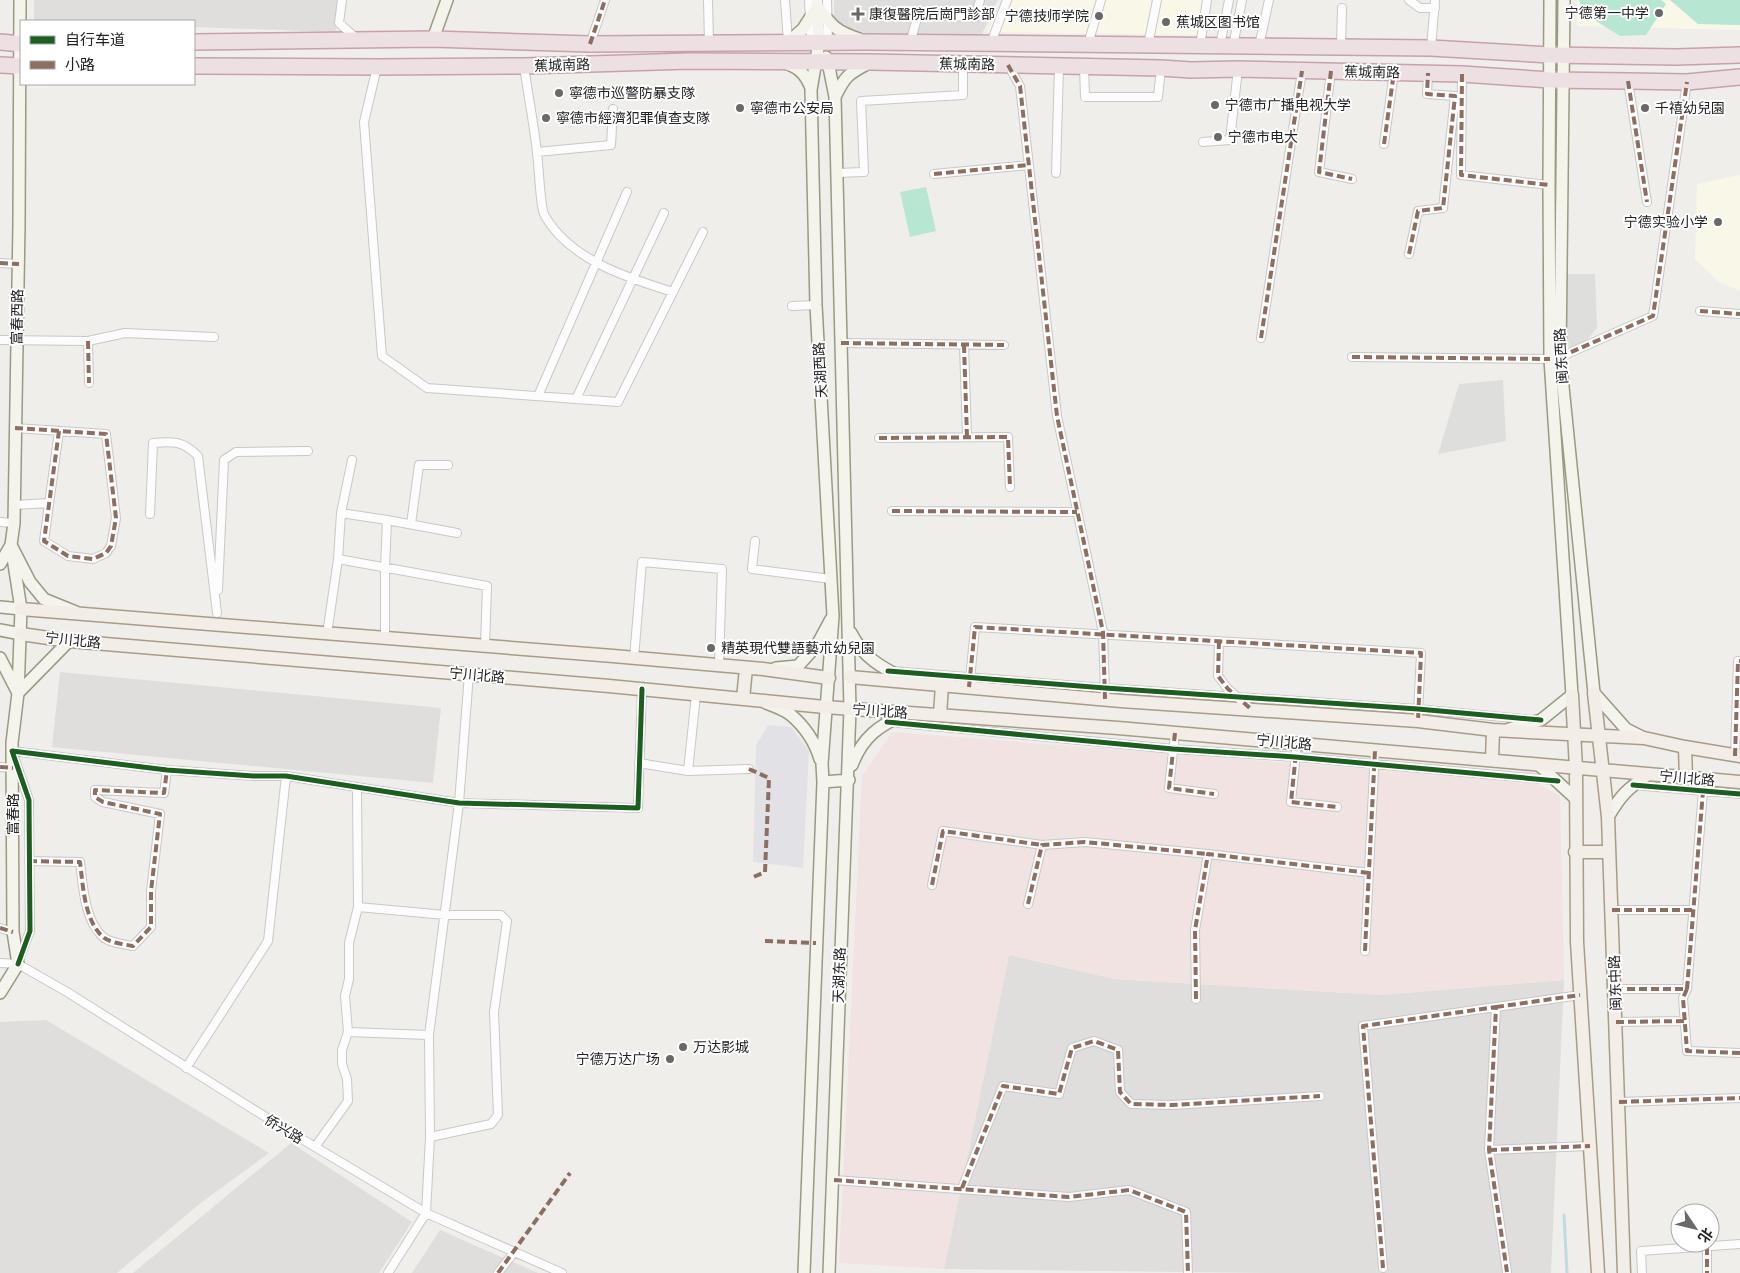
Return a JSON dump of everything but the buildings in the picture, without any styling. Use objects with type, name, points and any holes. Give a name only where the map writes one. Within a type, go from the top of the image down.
[{"type":"highway","name":"蕉城南路","points":[[195,42],[433,39],[590,44],[910,42],[1431,48],[1556,54],[1740,55]]},
{"type":"highway","points":[[0,42],[20,44]]},
{"type":"highway","name":"蕉城南路","points":[[195,66],[524,66],[681,61],[870,62],[1191,70],[1394,72],[1628,81],[1687,82],[1740,77]]},
{"type":"highway","points":[[0,65],[20,66]]},
{"type":"main road","name":"富春西路","points":[[20,0],[20,44]]},
{"type":"main road","points":[[433,39],[448,0]]},
{"type":"main road","name":"闽东西路","points":[[1550,0],[1556,54],[1555,358],[1594,693]]},
{"type":"main road","name":"闽东西路","points":[[1556,54],[1564,0]]},
{"type":"main road","points":[[788,42],[803,29],[818,1]]},
{"type":"main road","points":[[818,1],[833,27],[866,42]]},
{"type":"main road","points":[[818,1],[819,42],[822,63]]},
{"type":"main road","points":[[775,62],[796,67],[806,76],[811,90]]},
{"type":"main road","points":[[835,97],[842,82],[851,72],[870,62]]},
{"type":"main road","name":"天湖西路","points":[[822,63],[811,90],[816,305],[832,600],[829,678]]},
{"type":"main road","name":"天湖西路","points":[[822,63],[835,97],[850,677]]},
{"type":"main road","name":"闽东西路","points":[[1556,79],[1549,185],[1555,358],[1572,694]]},
{"type":"main road","name":"富春西路","points":[[21,85],[14,522],[11,546],[21,609],[21,634]]},
{"type":"main road","points":[[0,564],[11,546]]},
{"type":"main road","points":[[11,546],[30,582],[44,599],[80,613]]},
{"type":"main road","points":[[832,600],[848,600]]},
{"type":"main road","points":[[0,606],[21,609]]},
{"type":"main road","name":"宁川北路","points":[[21,609],[216,619],[327,634],[719,665],[829,678],[850,677],[942,685],[970,682],[1251,709],[1418,715],[1498,730],[1644,738],[1738,756]]},
{"type":"main road","points":[[763,669],[798,666],[817,645],[832,616]]},
{"type":"main road","points":[[848,629],[857,647],[868,657],[909,682]]},
{"type":"main road","points":[[0,630],[21,634]]},
{"type":"main road","name":"宁川北路","points":[[21,634],[69,640],[642,689],[825,707],[1174,733],[1649,774],[1686,779],[1740,782]]},
{"type":"main road","name":"富春路","points":[[18,964],[13,932],[12,752],[21,634]]},
{"type":"main road","points":[[0,658],[18,693],[69,640]]},
{"type":"main road","points":[[743,699],[746,668]]},
{"type":"main road","name":"天湖东路","points":[[829,1273],[834,1180],[839,986],[849,777],[850,677]]},
{"type":"main road","name":"天湖东路","points":[[804,1273],[823,782],[822,764],[825,707],[829,678]]},
{"type":"main road","points":[[940,715],[942,685]]},
{"type":"main road","points":[[1594,693],[1626,729],[1644,738]]},
{"type":"main road","name":"闽东中路","points":[[1594,693],[1608,817],[1624,1273]]},
{"type":"main road","points":[[1492,760],[1498,730],[1541,720],[1572,694]]},
{"type":"main road","points":[[1572,694],[1576,768],[1577,942],[1598,1273]]},
{"type":"main road","points":[[762,701],[791,714],[807,731],[816,746],[822,764]]},
{"type":"main road","points":[[823,782],[849,777],[856,754],[868,736],[879,727],[906,713]]},
{"type":"main road","points":[[1685,747],[1686,779]]},
{"type":"main road","points":[[1539,765],[1575,798]]},
{"type":"main road","points":[[1608,817],[1621,796],[1649,774]]},
{"type":"main road","points":[[1575,852],[1608,852]]},
{"type":"main road","points":[[0,993],[18,964]]},
{"type":"street","points":[[342,0],[339,23],[358,40]]},
{"type":"street","points":[[590,44],[605,0]]},
{"type":"street","points":[[708,0],[708,43]]},
{"type":"street","points":[[785,0],[788,42]]},
{"type":"street","points":[[910,42],[918,15],[974,17],[980,0]]},
{"type":"street","points":[[991,43],[1007,0]]},
{"type":"street","points":[[1088,44],[1101,0]]},
{"type":"street","points":[[1148,45],[1157,0]]},
{"type":"street","points":[[1200,46],[1208,0]]},
{"type":"street","points":[[1226,46],[1229,0]]},
{"type":"street","points":[[1226,46],[1242,0]]},
{"type":"street","points":[[1259,46],[1269,0]]},
{"type":"street","points":[[1408,0],[1420,8],[1435,4],[1431,48]]},
{"type":"street","points":[[1341,47],[1342,8]]},
{"type":"street","points":[[810,19],[819,42]]},
{"type":"street","points":[[819,42],[828,19]]},
{"type":"street","points":[[837,173],[864,172],[862,101],[963,95],[963,64]]},
{"type":"street","points":[[1008,65],[1020,86],[1057,416],[1103,635],[1105,694],[1235,696],[1418,715],[1541,720]]},
{"type":"street","points":[[524,66],[544,215],[561,238],[597,263],[634,280],[673,292]]},
{"type":"street","points":[[1056,173],[1059,66]]},
{"type":"street","points":[[1084,66],[1085,97],[1158,97],[1161,68]]},
{"type":"street","points":[[377,67],[364,122],[382,356],[427,388],[618,402],[703,232]]},
{"type":"street","points":[[1204,142],[1230,140],[1238,69]]},
{"type":"street","points":[[1261,338],[1302,70]]},
{"type":"street","points":[[1331,71],[1319,172],[1352,179]]},
{"type":"street","points":[[1384,144],[1394,72]]},
{"type":"street","points":[[1409,254],[1418,211],[1444,208],[1455,96],[1427,94],[1428,73]]},
{"type":"street","points":[[1462,74],[1461,175],[1549,185]]},
{"type":"street","points":[[1628,81],[1647,202]]},
{"type":"street","points":[[1352,357],[1555,358],[1653,316],[1687,82]]},
{"type":"street","points":[[537,152],[611,145],[613,109]]},
{"type":"street","points":[[934,174],[1029,165]]},
{"type":"street","points":[[538,396],[627,192]]},
{"type":"street","points":[[576,399],[634,280],[664,213]]},
{"type":"street","points":[[0,263],[19,264]]},
{"type":"street","points":[[792,306],[816,305]]},
{"type":"street","points":[[1700,312],[1740,314]]},
{"type":"street","points":[[0,340],[88,341],[125,333],[214,337]]},
{"type":"street","points":[[88,341],[89,383]]},
{"type":"street","points":[[841,343],[1004,345]]},
{"type":"street","points":[[964,345],[967,437]]},
{"type":"street","points":[[15,428],[106,434],[116,518],[111,546],[106,553],[93,559],[68,556],[44,541],[59,431]]},
{"type":"street","points":[[879,438],[1008,436],[1010,486]]},
{"type":"street","points":[[150,514],[153,443],[171,441],[188,446],[198,456],[216,619]]},
{"type":"street","points":[[216,619],[224,460],[236,452],[308,451]]},
{"type":"street","points":[[327,634],[338,559],[341,513],[352,460]]},
{"type":"street","points":[[411,524],[418,465],[448,465]]},
{"type":"street","points":[[14,505],[49,502]]},
{"type":"street","points":[[892,511],[1077,512]]},
{"type":"street","points":[[341,513],[457,533]]},
{"type":"street","points":[[384,638],[387,520]]},
{"type":"street","points":[[0,522],[14,522]]},
{"type":"street","points":[[755,541],[752,569],[831,579]]},
{"type":"street","points":[[338,559],[487,586],[485,646]]},
{"type":"street","points":[[634,658],[642,562],[722,569],[719,665]]},
{"type":"street","points":[[888,670],[970,682],[975,628],[1422,652],[1418,715]]},
{"type":"street","points":[[1219,641],[1218,676],[1228,690],[1251,709]]},
{"type":"street","points":[[1738,756],[1738,661],[1740,661]]},
{"type":"street","points":[[388,1273],[426,1213],[430,1137],[429,1035],[459,803],[469,674]]},
{"type":"street","points":[[0,963],[18,964],[30,931],[29,800],[12,752],[167,770],[253,776],[286,776],[459,803],[638,808],[642,689]]},
{"type":"street","points":[[688,771],[696,695]]},
{"type":"street","points":[[888,722],[1173,749],[1295,757],[1558,781]]},
{"type":"street","points":[[1174,733],[1169,788],[1214,794]]},
{"type":"street","points":[[1296,743],[1291,802],[1337,807]]},
{"type":"street","points":[[1365,951],[1375,750]]},
{"type":"street","points":[[639,763],[688,771],[749,769]]},
{"type":"street","points":[[0,767],[13,768]]},
{"type":"street","points":[[29,861],[80,862],[86,906],[95,926],[103,937],[117,943],[133,946],[151,927],[151,891],[160,814],[103,802],[95,797],[94,790],[164,793],[167,770]]},
{"type":"street","points":[[186,1068],[268,941],[286,776]]},
{"type":"street","points":[[1633,785],[1740,794]]},
{"type":"street","points":[[316,1148],[348,1101],[347,1079],[342,1064],[342,1050],[348,1032],[345,996],[350,979],[348,943],[358,907],[357,788]]},
{"type":"street","points":[[1703,791],[1687,989],[1683,998],[1687,1051],[1740,1053]]},
{"type":"street","points":[[932,885],[943,831],[1042,845],[1085,842],[1369,873]]},
{"type":"street","points":[[1028,904],[1042,845]]},
{"type":"street","points":[[1196,999],[1195,930],[1208,854]]},
{"type":"street","points":[[358,907],[444,915],[501,915],[507,922],[494,1012],[498,1115],[491,1124],[430,1137]]},
{"type":"street","points":[[1612,910],[1693,910]]},
{"type":"street","points":[[0,928],[13,932]]},
{"type":"street","name":"侨兴路","points":[[18,964],[67,992],[316,1148],[426,1213],[562,1273]]},
{"type":"street","points":[[1615,989],[1687,989]]},
{"type":"street","points":[[1383,1268],[1363,1026],[1580,995]]},
{"type":"street","points":[[1496,1007],[1489,1150],[1507,1272]]},
{"type":"street","points":[[1616,1022],[1685,1021]]},
{"type":"street","points":[[348,1032],[429,1035]]},
{"type":"street","points":[[962,1188],[1003,1086],[1059,1094],[1072,1048],[1094,1040],[1118,1050],[1120,1092],[1130,1104],[1172,1106],[1320,1096]]},
{"type":"street","points":[[1618,1102],[1740,1098]]},
{"type":"street","points":[[1489,1150],[1590,1146]]},
{"type":"street","points":[[834,1180],[1069,1196],[1129,1190],[1186,1212],[1188,1273]]},
{"type":"street","points":[[1720,1246],[1740,1244]]},
{"type":"street","points":[[1642,1273],[1641,1251],[1670,1249]]},
{"type":"street","points":[[498,1273],[514,1251]]},
{"type":"street","points":[[1707,1253],[1707,1273]]},
{"type":"shaded area","points":[[34,0],[338,0],[336,32],[195,27],[195,20],[34,20]]},
{"type":"shaded area","points":[[834,0],[998,0],[981,36],[866,37],[834,20]]},
{"type":"shaded area","name":"宁德技师学院","points":[[1003,0],[1206,0],[1201,35],[987,32]]},
{"type":"shaded area","name":"宁德第一中学","points":[[1577,0],[1740,0],[1740,30],[1577,26]]},
{"type":"shaded area","name":"宁德实验小学","points":[[1740,175],[1740,291],[1718,281],[1695,259],[1697,184]]},
{"type":"shaded area","points":[[1563,274],[1595,274],[1597,328],[1582,346],[1565,347]]},
{"type":"shaded area","points":[[1503,380],[1506,441],[1438,454],[1459,384]]},
{"type":"shaded area","points":[[60,672],[441,708],[433,783],[52,747]]},
{"type":"shaded area","points":[[768,725],[791,727],[809,751],[803,868],[753,862],[756,745]]},
{"type":"shaded area","points":[[892,732],[1535,782],[1560,796],[1564,980],[1380,995],[1115,979],[1009,955],[944,1269],[839,1263],[862,776]]},
{"type":"shaded area","points":[[1009,955],[1115,979],[1380,995],[1564,980],[1551,1273],[1266,1273],[944,1269]]},
{"type":"shaded area","points":[[46,1020],[269,1153],[202,1202],[117,1273],[0,1273],[0,1022]]},
{"type":"shaded area","points":[[291,1143],[412,1222],[379,1273],[133,1273]]},
{"type":"shaded area","points":[[440,1230],[538,1273],[412,1273]]},
{"type":"green space","points":[[1579,0],[1661,0],[1666,4],[1646,35],[1620,36],[1583,13]]},
{"type":"green space","points":[[1670,0],[1740,0],[1740,25],[1698,24]]},
{"type":"green space","points":[[926,187],[936,231],[910,237],[900,192]]},
{"type":"waterway","points":[[1564,1215],[1567,1273]]},
{"type":"marked path","points":[[590,44],[605,0]]},
{"type":"marked path","points":[[1008,65],[1020,86],[1057,416],[1103,632],[1105,699]]},
{"type":"marked path","points":[[1261,338],[1302,71]]},
{"type":"marked path","points":[[1331,71],[1319,172],[1352,179]]},
{"type":"marked path","points":[[1384,144],[1394,72]]},
{"type":"marked path","points":[[1409,254],[1418,211],[1443,208],[1455,96],[1427,94],[1428,73]]},
{"type":"marked path","points":[[1462,74],[1461,175],[1549,185]]},
{"type":"marked path","points":[[1628,81],[1647,202]]},
{"type":"marked path","points":[[1560,357],[1653,316],[1687,82]]},
{"type":"marked path","points":[[934,174],[1029,165]]},
{"type":"marked path","points":[[0,263],[19,264]]},
{"type":"marked path","points":[[1700,311],[1740,314]]},
{"type":"marked path","points":[[88,341],[89,383]]},
{"type":"marked path","points":[[841,343],[1004,345]]},
{"type":"marked path","points":[[964,345],[967,437]]},
{"type":"marked path","points":[[1352,357],[1550,359]]},
{"type":"marked path","points":[[15,428],[106,434],[116,518],[111,546],[106,553],[93,559],[68,556],[44,541],[59,431]]},
{"type":"marked path","points":[[879,438],[1008,437],[1010,487]]},
{"type":"marked path","points":[[892,511],[1077,512]]},
{"type":"marked path","points":[[969,687],[975,627],[1421,653],[1418,721]]},
{"type":"marked path","points":[[1219,641],[1218,676],[1228,689],[1251,709]]},
{"type":"marked path","points":[[1735,756],[1738,661],[1740,661]]},
{"type":"marked path","points":[[1175,733],[1169,788],[1214,794]]},
{"type":"marked path","points":[[1297,743],[1291,802],[1337,807]]},
{"type":"marked path","points":[[1365,951],[1375,750]]},
{"type":"marked path","points":[[0,767],[13,768]]},
{"type":"marked path","points":[[749,769],[769,778],[765,872],[751,878]]},
{"type":"marked path","points":[[29,861],[80,862],[88,912],[97,930],[109,941],[133,946],[151,927],[151,891],[160,814],[103,802],[95,797],[95,790],[164,793],[167,770]]},
{"type":"marked path","points":[[1615,989],[1687,989],[1703,791]]},
{"type":"marked path","points":[[932,885],[943,831],[1042,845]]},
{"type":"marked path","points":[[1028,904],[1042,845],[1085,842],[1208,854]]},
{"type":"marked path","points":[[1196,999],[1195,930],[1208,854],[1369,873]]},
{"type":"marked path","points":[[1612,910],[1693,910]]},
{"type":"marked path","points":[[0,928],[13,932]]},
{"type":"marked path","points":[[765,941],[816,943]]},
{"type":"marked path","points":[[1687,989],[1683,998],[1687,1051],[1740,1053]]},
{"type":"marked path","points":[[1496,1007],[1580,995]]},
{"type":"marked path","points":[[1383,1268],[1363,1026],[1496,1007],[1489,1150],[1507,1272]]},
{"type":"marked path","points":[[1616,1022],[1685,1021]]},
{"type":"marked path","points":[[962,1188],[1003,1086],[1059,1094],[1072,1048],[1094,1041],[1118,1050],[1120,1092],[1131,1104],[1172,1105],[1320,1096]]},
{"type":"marked path","points":[[1619,1102],[1740,1098]]},
{"type":"marked path","points":[[1489,1150],[1590,1146]]},
{"type":"marked path","points":[[498,1273],[570,1173]]},
{"type":"marked path","points":[[834,1180],[1069,1197],[1129,1190],[1186,1212],[1188,1273]]},
{"type":"marked path","points":[[1707,1253],[1707,1273]]},
{"type":"cycle path","points":[[888,671],[1418,709],[1541,720]]},
{"type":"cycle path","points":[[18,964],[30,931],[29,800],[12,751],[167,770],[253,776],[286,776],[459,803],[638,808],[642,689]]},
{"type":"cycle path","points":[[887,722],[1173,749],[1295,757],[1558,781]]},
{"type":"cycle path","points":[[1633,785],[1740,794]]},
{"type":"place","name":"宁德第一中学","points":[[1659,13]]},
{"type":"place","name":"康復醫院后崗門診部","points":[[858,14]]},
{"type":"place","name":"宁德技师学院","points":[[1099,16]]},
{"type":"place","name":"蕉城区图书馆","points":[[1166,22]]},
{"type":"place","name":"寧德市巡警防暴支隊","points":[[559,93]]},
{"type":"place","name":"宁德市广播电视大学","points":[[1215,105]]},
{"type":"place","name":"寧德市公安局","points":[[740,108]]},
{"type":"place","name":"千禧幼兒園","points":[[1645,108]]},
{"type":"place","name":"寧德市經濟犯罪偵查支隊","points":[[546,118]]},
{"type":"place","name":"宁德市电大","points":[[1218,137]]},
{"type":"place","name":"宁德实验小学","points":[[1718,222]]},
{"type":"place","name":"精英現代雙語藝朮幼兒園","points":[[711,648]]},
{"type":"place","name":"万达影城","points":[[683,1047]]},
{"type":"place","name":"宁德万达广场","points":[[670,1059]]}]
